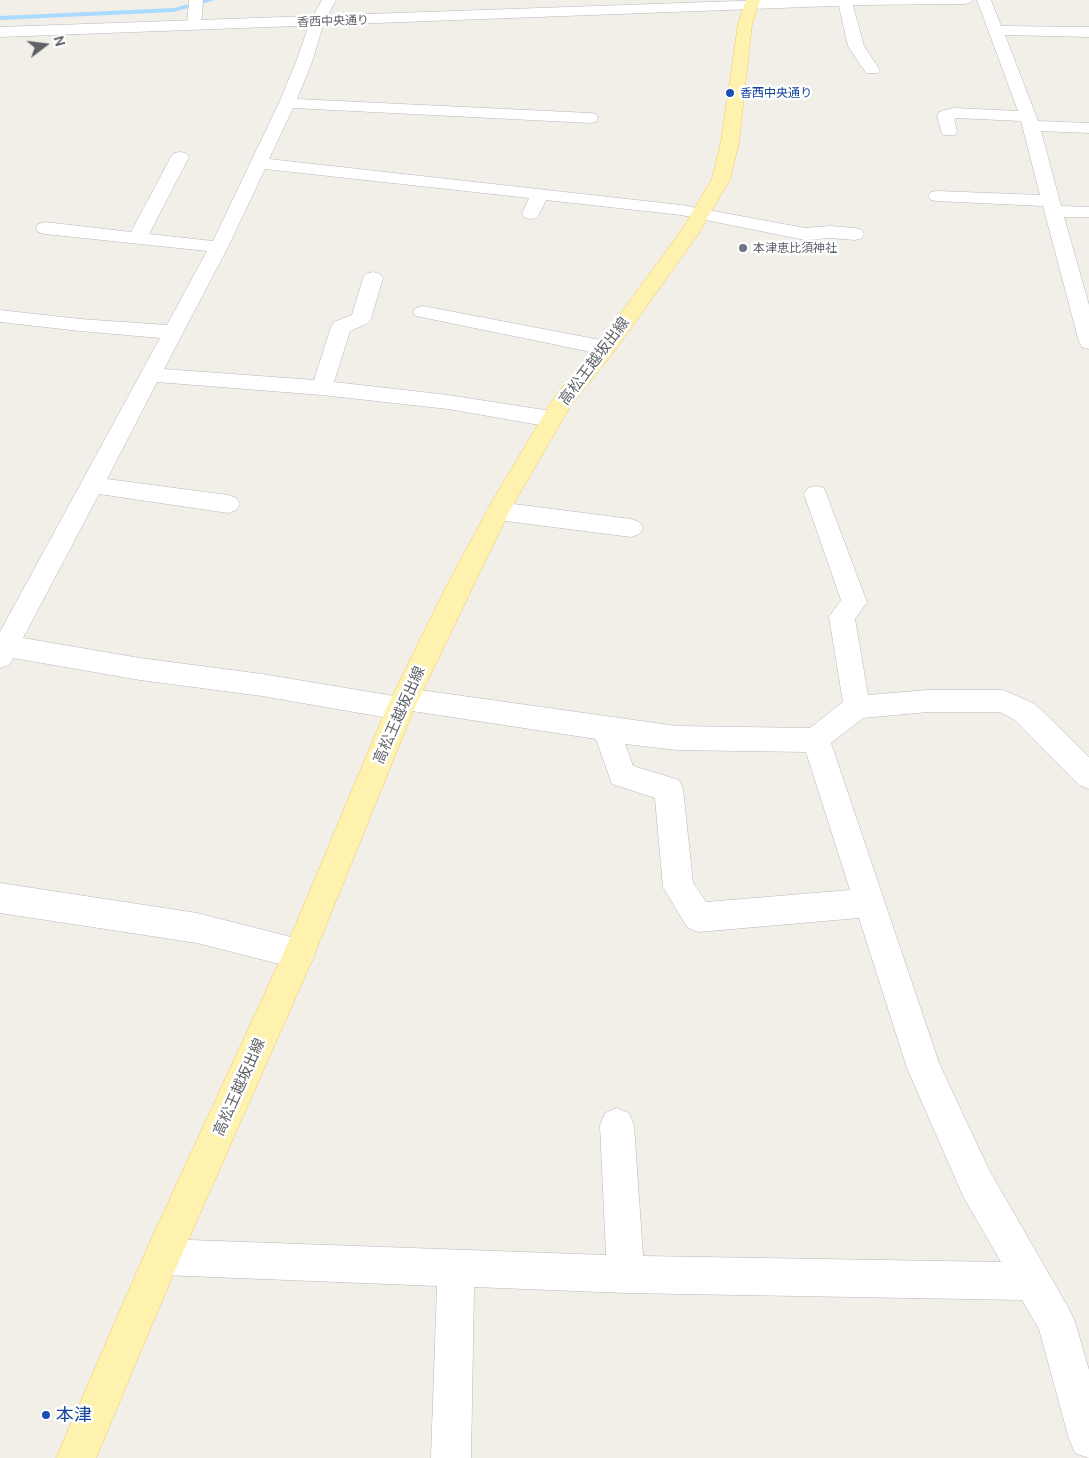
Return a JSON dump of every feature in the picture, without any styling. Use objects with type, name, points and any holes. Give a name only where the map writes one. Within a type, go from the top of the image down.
[{"type":"main road","name":"高松王越坂出線","points":[[76,1458],[162,1257],[299,954],[403,704],[498,511],[563,401],[606,348],[690,232],[721,180],[730,142],[745,24],[752,3]]},
{"type":"street","points":[[330,0],[317,22],[304,62],[220,247],[3,651],[677,738],[798,741],[816,739],[857,707],[928,701],[1004,700],[1025,712],[1089,776]]},
{"type":"street","name":"香西中央通り","points":[[0,32],[195,9],[317,22],[752,3],[965,0]]},
{"type":"street","points":[[984,0],[1030,121],[1089,342]]},
{"type":"street","points":[[855,1],[856,46],[872,70]]},
{"type":"street","points":[[997,30],[1089,32]]},
{"type":"street","points":[[286,103],[590,118]]},
{"type":"street","points":[[949,131],[945,116],[955,113],[1089,128]]},
{"type":"street","points":[[137,238],[180,157]]},
{"type":"street","points":[[258,163],[700,213],[805,234],[830,232],[855,234]]},
{"type":"street","points":[[531,214],[540,194]]},
{"type":"street","points":[[937,196],[1054,206],[1089,212]]},
{"type":"street","points":[[45,228],[220,247]]},
{"type":"street","points":[[322,388],[341,327],[361,319],[373,278]]},
{"type":"street","points":[[423,312],[606,348]]},
{"type":"street","points":[[0,316],[80,325],[173,332]]},
{"type":"street","points":[[68,344],[80,325]]},
{"type":"street","points":[[152,375],[322,388],[448,402],[551,419]]},
{"type":"street","points":[[92,485],[228,504]]},
{"type":"street","points":[[816,494],[854,602],[842,617],[857,707]]},
{"type":"street","points":[[498,511],[631,528]]},
{"type":"street","points":[[607,730],[622,775],[669,789],[678,886],[698,917],[869,903]]},
{"type":"street","points":[[816,739],[924,1068],[976,1184],[1056,1322],[1089,1439]]},
{"type":"street","points":[[0,898],[197,928],[299,954]]},
{"type":"street","points":[[618,1125],[626,1274]]},
{"type":"street","points":[[162,1257],[626,1274],[1032,1281]]},
{"type":"street","points":[[451,1458],[456,1268]]},
{"type":"waterway","points":[[0,18],[174,10],[212,0]]},
{"type":"place","name":"香西中央通り","points":[[730,93]]},
{"type":"place","name":"本津恵比須神社","points":[[743,248]]},
{"type":"place","name":"本津","points":[[46,1415]]}]
